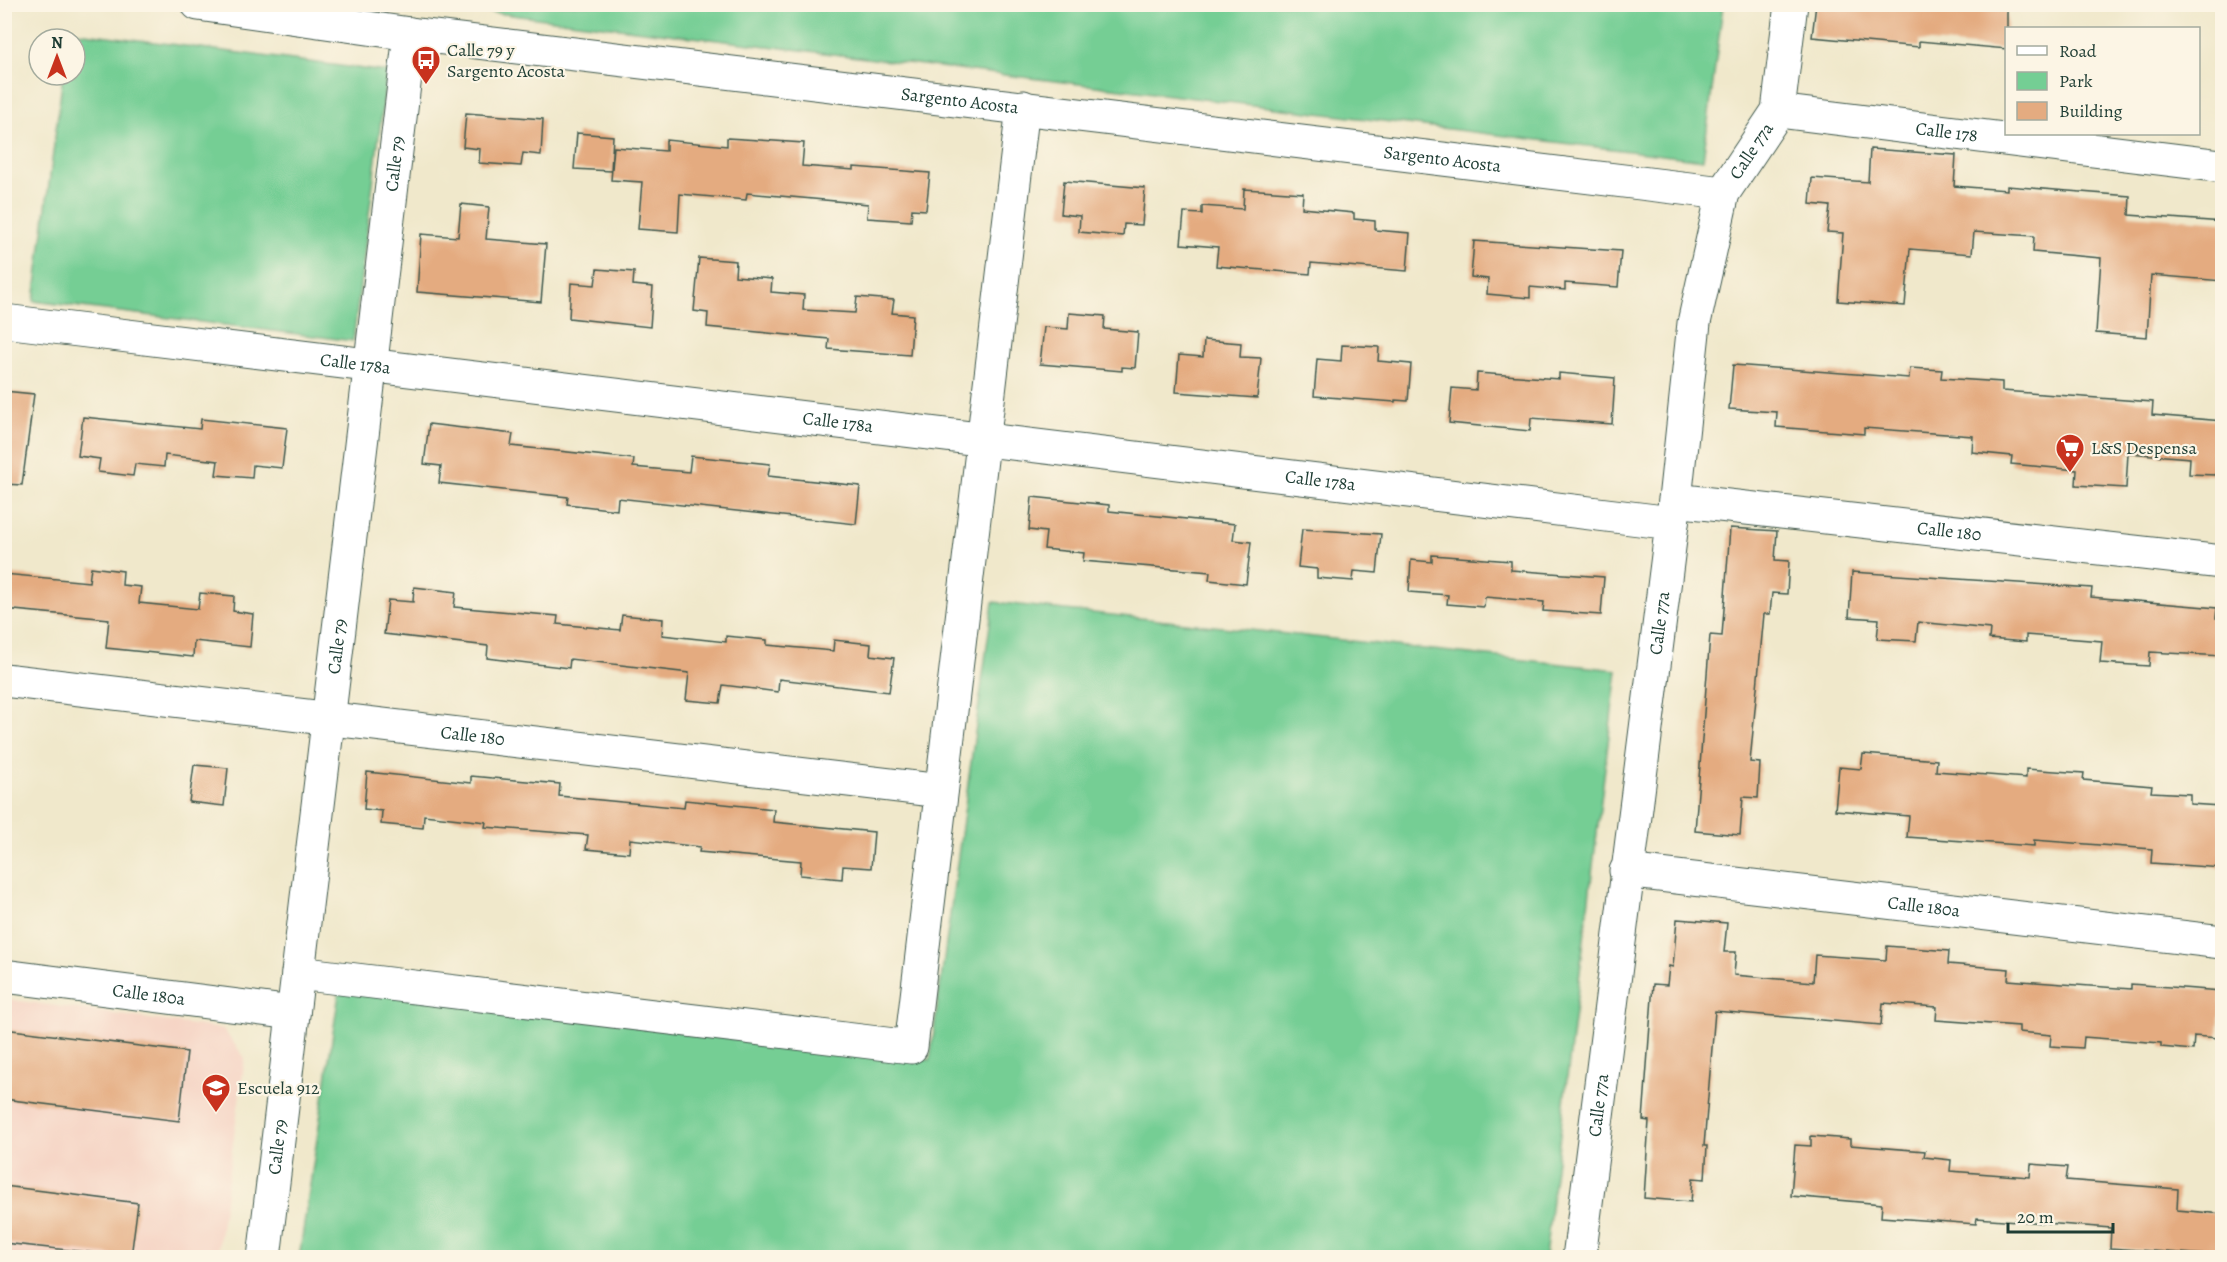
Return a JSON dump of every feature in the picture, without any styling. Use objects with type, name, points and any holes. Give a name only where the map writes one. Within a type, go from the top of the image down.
[{"type":"street","name":"Sargento Acosta","points":[[198,4],[410,34],[1023,106],[1723,193]]},
{"type":"street","name":"Calle 77a","points":[[1582,1257],[1626,871],[1673,512],[1694,322],[1723,193],[1778,111],[1791,4]]},
{"type":"street","name":"Calle 79","points":[[264,1257],[410,34]]},
{"type":"street","points":[[298,973],[910,1047],[1023,106]]},
{"type":"street","name":"Calle 178","points":[[1778,111],[2223,166]]},
{"type":"street","name":"Calle 178a","points":[[4,321],[983,441],[1673,512]]},
{"type":"street","name":"Calle 180","points":[[1673,512],[2223,562]]},
{"type":"street","name":"Calle 180","points":[[4,680],[941,791]]},
{"type":"street","name":"Calle 180a","points":[[1626,871],[2223,942]]},
{"type":"street","name":"Calle 180a","points":[[4,976],[293,1012]]},
{"type":"shaded area","points":[[5,999],[223,1029],[245,1058],[217,1257],[5,1258]]},
{"type":"green space","points":[[1723,4],[1703,160],[430,5]]},
{"type":"green space","points":[[87,33],[387,72],[353,341],[34,301],[61,87],[87,87]]},
{"type":"green space","points":[[993,602],[1617,670],[1545,1257],[299,1258],[341,980],[930,1060]]},
{"type":"building","points":[[1816,4],[1934,7],[1935,4],[2007,4],[2005,49],[1919,41],[1919,47],[1812,37]]},
{"type":"building","points":[[466,113],[543,119],[541,155],[523,153],[521,166],[479,163],[480,149],[463,147]]},
{"type":"building","points":[[577,133],[613,136],[611,171],[574,169]]},
{"type":"building","points":[[727,138],[804,143],[802,166],[854,170],[854,167],[930,173],[926,210],[912,209],[911,221],[867,218],[868,204],[747,193],[746,200],[680,194],[678,232],[638,229],[642,182],[611,180],[614,147],[666,151],[666,140],[727,146]]},
{"type":"building","points":[[1870,149],[1956,155],[1954,186],[2007,190],[2007,186],[2130,196],[2129,215],[2223,222],[2223,281],[2151,275],[2147,337],[2096,333],[2101,258],[2033,252],[2034,236],[1974,232],[1972,254],[1910,249],[1905,306],[1838,301],[1843,233],[1827,232],[1830,206],[1810,204],[1812,178],[1868,182]]},
{"type":"building","points":[[1064,181],[1145,188],[1142,225],[1124,224],[1123,236],[1079,232],[1080,216],[1061,214]]},
{"type":"building","points":[[1244,189],[1303,193],[1302,208],[1354,213],[1354,219],[1375,221],[1375,230],[1410,233],[1407,271],[1311,263],[1310,274],[1216,266],[1218,247],[1181,244],[1184,213],[1202,214],[1202,206],[1243,209]]},
{"type":"building","points":[[461,204],[489,207],[486,239],[546,244],[541,302],[417,292],[421,234],[458,237]]},
{"type":"building","points":[[1474,241],[1621,251],[1618,287],[1565,283],[1565,290],[1530,287],[1530,298],[1487,294],[1488,279],[1471,277]]},
{"type":"building","points":[[699,258],[736,261],[735,276],[772,279],[771,292],[804,295],[803,310],[855,313],[857,297],[894,300],[892,313],[913,315],[910,355],[828,349],[829,339],[707,327],[708,313],[694,311]]},
{"type":"building","points":[[597,269],[634,272],[633,285],[653,287],[650,327],[569,318],[571,283],[595,285]]},
{"type":"building","points":[[1069,313],[1105,316],[1104,329],[1138,332],[1135,368],[1122,367],[1122,371],[1040,364],[1044,327],[1068,329]]},
{"type":"building","points":[[1204,340],[1241,343],[1240,357],[1261,358],[1257,398],[1176,392],[1179,355],[1203,357]]},
{"type":"building","points":[[1342,345],[1379,347],[1378,361],[1411,364],[1408,401],[1314,396],[1317,359],[1341,361]]},
{"type":"building","points":[[1733,365],[1909,378],[1910,368],[1942,370],[1941,378],[2002,382],[2002,391],[2153,402],[2152,415],[2223,421],[2223,461],[2218,461],[2216,475],[2189,474],[2190,458],[2128,453],[2126,488],[2076,485],[2077,470],[2011,464],[2012,456],[1972,452],[1973,436],[1864,428],[1864,434],[1776,427],[1777,412],[1729,409]]},
{"type":"building","points":[[1477,373],[1559,379],[1559,373],[1615,378],[1612,424],[1531,418],[1530,431],[1449,423],[1452,388],[1476,390]]},
{"type":"building","points":[[4,391],[34,394],[22,485],[4,484]]},
{"type":"building","points":[[83,417],[200,429],[201,419],[287,428],[282,468],[253,465],[252,478],[216,475],[218,461],[165,455],[164,467],[135,464],[133,476],[98,472],[100,459],[78,456]]},
{"type":"building","points":[[429,424],[513,434],[511,446],[634,459],[633,467],[689,472],[691,456],[770,464],[768,476],[860,486],[856,524],[618,498],[617,510],[567,504],[568,497],[439,483],[441,466],[424,464]]},
{"type":"building","points":[[1032,497],[1109,505],[1109,511],[1235,524],[1233,540],[1251,542],[1246,584],[1209,580],[1210,572],[1083,561],[1084,553],[1044,549],[1046,532],[1029,530]]},
{"type":"building","points":[[1730,528],[1777,531],[1775,560],[1789,561],[1787,594],[1772,593],[1770,614],[1764,614],[1750,762],[1760,763],[1758,798],[1743,797],[1740,835],[1695,831],[1710,635],[1722,636]]},
{"type":"building","points":[[1302,529],[1381,534],[1377,573],[1354,571],[1353,581],[1317,578],[1317,569],[1298,567]]},
{"type":"building","points":[[1432,555],[1511,561],[1511,570],[1604,577],[1601,615],[1543,611],[1544,602],[1485,597],[1484,607],[1447,604],[1448,595],[1409,592],[1411,560],[1432,562]]},
{"type":"building","points":[[91,567],[123,571],[122,585],[141,587],[139,603],[198,609],[200,593],[234,596],[233,611],[253,614],[250,647],[194,641],[193,657],[106,648],[109,619],[4,609],[4,574],[89,582]]},
{"type":"building","points":[[1852,572],[2092,588],[2091,597],[2217,608],[2216,618],[2223,619],[2223,656],[2150,652],[2149,666],[2100,663],[2102,641],[2026,635],[2026,642],[1989,639],[1990,629],[1918,622],[1916,641],[1877,639],[1879,619],[1849,617]]},
{"type":"building","points":[[414,587],[456,592],[454,607],[558,616],[557,624],[620,630],[622,615],[663,619],[662,635],[726,642],[726,636],[767,640],[767,645],[833,651],[834,640],[871,644],[870,655],[894,658],[889,692],[779,679],[778,692],[723,685],[720,703],[686,700],[689,673],[570,659],[569,668],[487,658],[488,646],[384,634],[388,600],[413,602]]},
{"type":"building","points":[[1863,754],[1937,760],[1936,771],[2026,778],[2026,769],[2084,773],[2083,780],[2152,786],[2151,792],[2190,794],[2190,804],[2220,806],[2223,868],[2151,863],[2152,849],[2034,840],[2034,846],[1907,837],[1909,816],[1835,810],[1839,767],[1861,769]]},
{"type":"building","points":[[194,765],[228,768],[224,806],[189,802]]},
{"type":"building","points":[[367,772],[471,783],[471,776],[560,784],[559,796],[684,808],[685,800],[774,809],[773,822],[874,832],[871,868],[843,866],[842,879],[800,875],[801,861],[699,852],[700,847],[630,839],[629,853],[586,849],[588,835],[485,827],[486,822],[424,815],[423,828],[381,824],[382,811],[364,809]]},
{"type":"building","points":[[1677,919],[1727,923],[1724,952],[1736,952],[1734,975],[1813,982],[1815,955],[1886,960],[1887,946],[1949,951],[1948,964],[2009,969],[2008,980],[2131,989],[2131,984],[2221,991],[2218,1038],[2194,1036],[2193,1050],[2161,1047],[2161,1043],[2084,1037],[2083,1048],[2050,1046],[2051,1035],[2019,1032],[2019,1026],[1936,1020],[1937,1007],[1883,1003],[1881,1025],[1715,1011],[1704,1146],[1707,1146],[1705,1179],[1693,1178],[1691,1202],[1644,1198],[1649,1121],[1643,1120],[1653,984],[1667,985],[1669,966],[1673,967]]},
{"type":"building","points":[[4,1029],[187,1052],[179,1121],[4,1099]]},
{"type":"building","points":[[1811,1136],[1850,1139],[1850,1145],[1925,1151],[1924,1157],[1951,1160],[1950,1171],[2030,1177],[2031,1164],[2068,1167],[2066,1180],[2178,1189],[2177,1210],[2223,1214],[2223,1256],[2110,1248],[2111,1228],[1977,1218],[1976,1224],[1881,1217],[1882,1204],[1791,1196],[1795,1145],[1811,1146]]},
{"type":"building","points":[[4,1186],[138,1203],[131,1257],[4,1243]]},
{"type":"place","name":"Calle 79 y Sargento Acosta","points":[[426,86]]},
{"type":"place","name":"L&S Despensa","points":[[2070,474]]},
{"type":"place","name":"Escuela 912","points":[[216,1114]]}]
